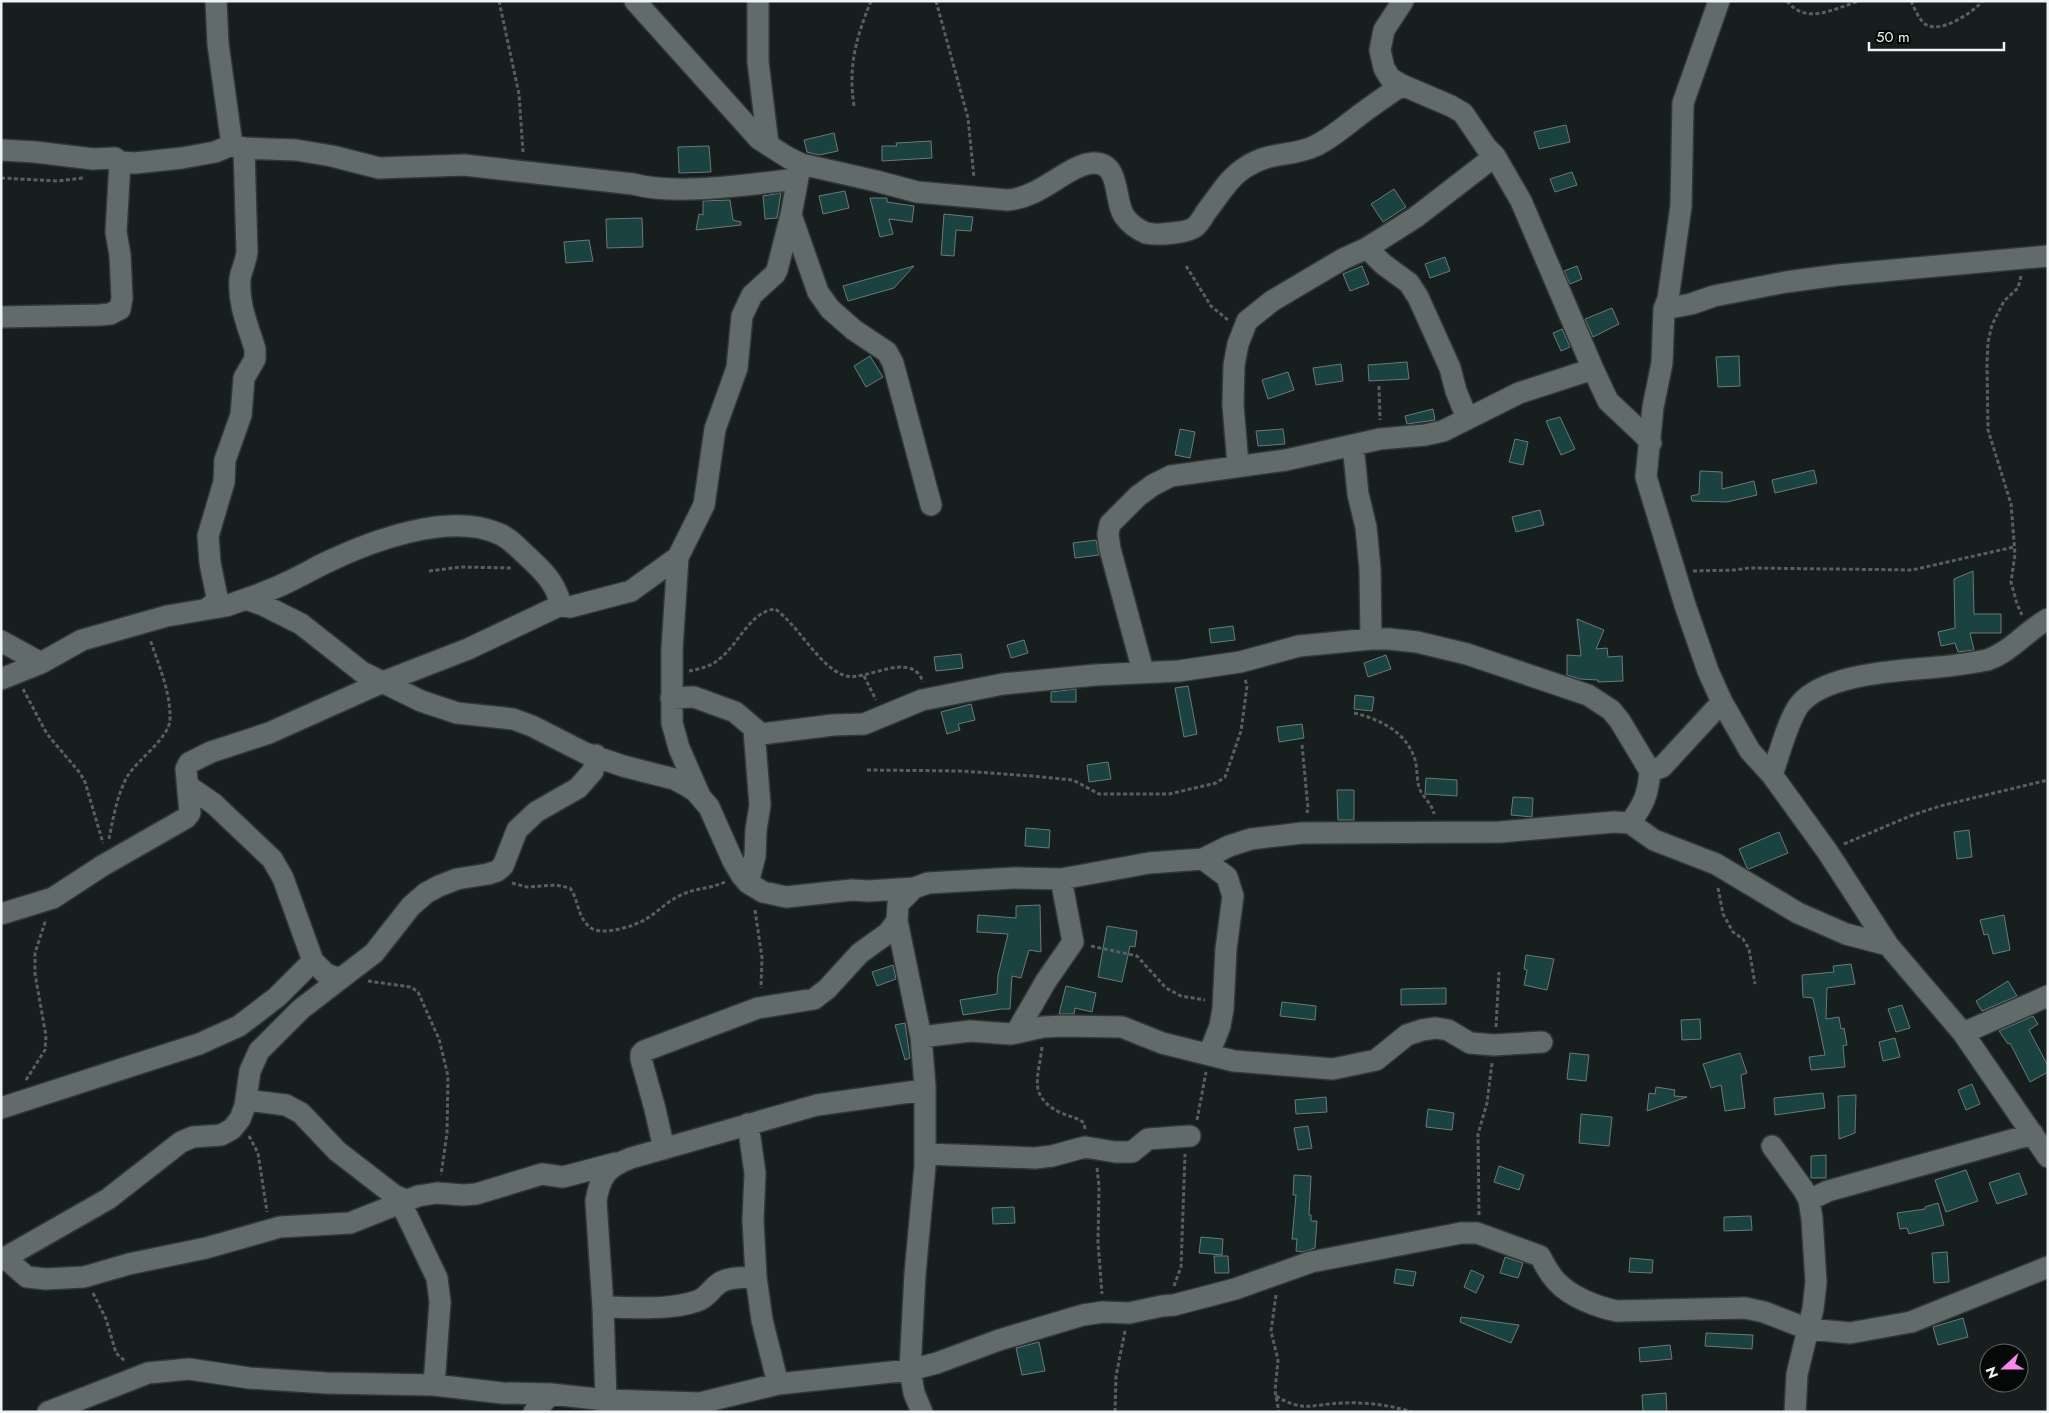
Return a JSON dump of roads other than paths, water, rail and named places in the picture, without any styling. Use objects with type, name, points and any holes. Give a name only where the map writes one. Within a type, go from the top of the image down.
[{"type":"street","points":[[208,608],[216,602],[208,547],[210,524],[224,482],[225,460],[241,415],[244,378],[255,359],[255,349],[239,294],[240,276],[247,252],[238,147],[220,54],[216,1]]},
{"type":"street","points":[[635,1],[759,140],[768,144],[799,172]]},
{"type":"street","points":[[758,1],[758,62],[768,144]]},
{"type":"street","points":[[1403,1],[1384,30],[1380,50],[1384,68],[1390,78],[1402,85],[1452,106],[1463,113],[1486,147],[1495,156],[1522,200],[1608,401],[1651,444]]},
{"type":"street","points":[[1719,1],[1683,103],[1681,206],[1668,299],[1664,309],[1662,363],[1653,407],[1651,444],[1646,477],[1700,649],[1722,702],[1750,751],[1772,775],[1827,852],[1888,946],[1963,1033],[2048,1157]]},
{"type":"street","points":[[1,150],[93,159],[115,158],[120,162],[156,162],[238,147],[296,150],[332,156],[379,168],[441,165],[524,170],[668,189],[733,186],[799,172],[876,181],[917,192],[971,198],[1015,200],[1037,192],[1081,167],[1098,163],[1112,172],[1115,179],[1118,201],[1124,216],[1134,226],[1148,233],[1164,234],[1187,231],[1196,227],[1228,183],[1245,167],[1267,157],[1312,148],[1326,141],[1402,85]]},
{"type":"street","points":[[1238,465],[1233,405],[1234,365],[1242,330],[1247,321],[1272,301],[1343,259],[1367,248],[1416,217],[1495,156]]},
{"type":"street","points":[[1,317],[100,315],[110,314],[120,309],[122,298],[120,255],[116,232],[120,162]]},
{"type":"street","points":[[700,797],[674,734],[671,698],[673,616],[678,557],[704,505],[715,429],[737,368],[742,316],[752,295],[775,274],[791,216],[799,172]]},
{"type":"street","points":[[791,216],[818,292],[830,309],[854,330],[887,352],[893,363],[930,505]]},
{"type":"street","points":[[1367,248],[1383,264],[1409,284],[1418,297],[1450,368],[1456,391],[1467,418]]},
{"type":"street","points":[[1664,309],[1691,304],[1714,296],[1838,274],[2048,256]]},
{"type":"street","points":[[1143,671],[1110,548],[1108,534],[1110,524],[1128,504],[1161,480],[1171,476],[1238,465],[1286,460],[1380,440],[1425,435],[1443,430],[1519,393],[1593,369]]},
{"type":"street","points":[[1353,445],[1357,487],[1366,527],[1370,569],[1371,638]]},
{"type":"street","points":[[7,677],[41,663],[82,640],[144,621],[226,606],[288,582],[327,562],[370,545],[424,529],[457,525],[498,533],[512,542],[549,578],[557,590],[560,605]]},
{"type":"street","points":[[1,914],[53,898],[104,858],[186,818],[190,813],[186,766],[211,752],[269,733],[383,682],[468,649],[560,605],[570,607],[631,591],[678,557]]},
{"type":"street","points":[[246,599],[263,605],[301,624],[362,672],[421,702],[473,716],[513,719],[532,726],[585,753],[623,766],[674,778],[696,792],[709,807],[733,861],[745,879],[763,892],[786,897],[852,890],[869,891],[914,888],[928,883],[1014,878],[1061,879],[1148,863],[1204,859],[1229,846],[1251,839],[1302,833],[1500,832],[1614,822],[1630,824],[1654,840],[1709,861],[1798,913],[1846,934],[1888,946]]},
{"type":"street","points":[[1772,775],[1792,719],[1800,704],[1816,692],[1834,683],[1873,674],[1987,660],[1999,656],[2028,632],[2048,619]]},
{"type":"street","points":[[671,698],[694,697],[735,712],[761,734],[833,725],[864,724],[922,700],[1003,684],[1143,671],[1179,671],[1240,662],[1299,646],[1371,638],[1417,642],[1467,654],[1588,695],[1611,710],[1620,721],[1650,771],[1649,790],[1643,805],[1630,824]]},
{"type":"street","points":[[1,642],[41,663]]},
{"type":"street","points":[[1650,771],[1662,767],[1722,702]]},
{"type":"street","points":[[745,879],[754,856],[760,805],[754,730]]},
{"type":"street","points":[[596,756],[593,772],[578,788],[536,812],[524,822],[512,839],[510,852],[503,866],[497,871],[488,874],[457,879],[426,893],[411,906],[374,953],[360,966],[301,1009],[259,1051],[250,1071],[243,1110],[232,1130],[221,1135],[193,1137],[181,1142],[108,1199],[3,1259],[27,1277],[84,1277],[137,1262],[206,1248],[268,1230],[309,1224],[350,1223],[402,1201],[437,1193],[476,1194],[542,1174],[563,1176],[616,1164],[818,1105],[924,1090],[925,1086]]},
{"type":"street","points":[[188,786],[214,804],[272,859],[283,878],[313,961],[326,974],[340,979]]},
{"type":"street","points":[[1204,859],[1227,876],[1233,896],[1225,956],[1220,1026],[1208,1054]]},
{"type":"street","points":[[1016,1033],[1046,980],[1073,942],[1061,879]]},
{"type":"street","points":[[914,888],[898,904],[897,921],[921,1037],[925,1086],[925,1154],[910,1370],[914,1393],[922,1412]]},
{"type":"street","points":[[664,1149],[641,1054],[644,1051],[758,1008],[814,999],[828,989],[860,953],[888,933],[897,921]]},
{"type":"street","points":[[8,1106],[199,1044],[238,1026],[277,996],[313,961]]},
{"type":"street","points":[[1963,1033],[2048,996]]},
{"type":"street","points":[[921,1037],[970,1031],[994,1034],[1016,1033],[1044,1027],[1064,1026],[1122,1027],[1162,1043],[1234,1061],[1333,1069],[1376,1060],[1406,1035],[1436,1028],[1448,1030],[1470,1043],[1494,1046],[1542,1042]]},
{"type":"street","points":[[243,1110],[286,1105],[294,1108],[310,1121],[337,1151],[402,1201],[436,1278],[440,1302],[434,1386]]},
{"type":"street","points":[[748,1124],[756,1173],[753,1220],[756,1277],[762,1320],[778,1384]]},
{"type":"street","points":[[1809,1200],[1828,1192],[2033,1134]]},
{"type":"street","points":[[925,1154],[1035,1158],[1089,1148],[1132,1152],[1148,1139],[1190,1136]]},
{"type":"street","points":[[1772,1146],[1803,1189],[1809,1200],[1812,1219],[1816,1282],[1813,1309],[1797,1374],[1795,1412]]},
{"type":"street","points":[[605,1406],[603,1307],[596,1201],[598,1186],[608,1170],[616,1164]]},
{"type":"street","points":[[48,1412],[148,1373],[189,1369],[249,1378],[326,1383],[434,1386],[502,1393],[550,1394],[605,1406],[700,1403],[778,1384],[910,1370],[937,1363],[999,1340],[1083,1314],[1103,1312],[1129,1313],[1200,1299],[1311,1262],[1445,1235],[1466,1233],[1478,1234],[1540,1256],[1549,1274],[1561,1287],[1606,1309],[1617,1311],[1745,1308],[1764,1312],[1808,1330],[1850,1333],[1911,1322],[2048,1268]]},
{"type":"street","points":[[603,1307],[648,1307],[688,1304],[703,1299],[720,1282],[728,1279],[756,1277]]},
{"type":"street","points":[[534,1412],[550,1394]]}]
